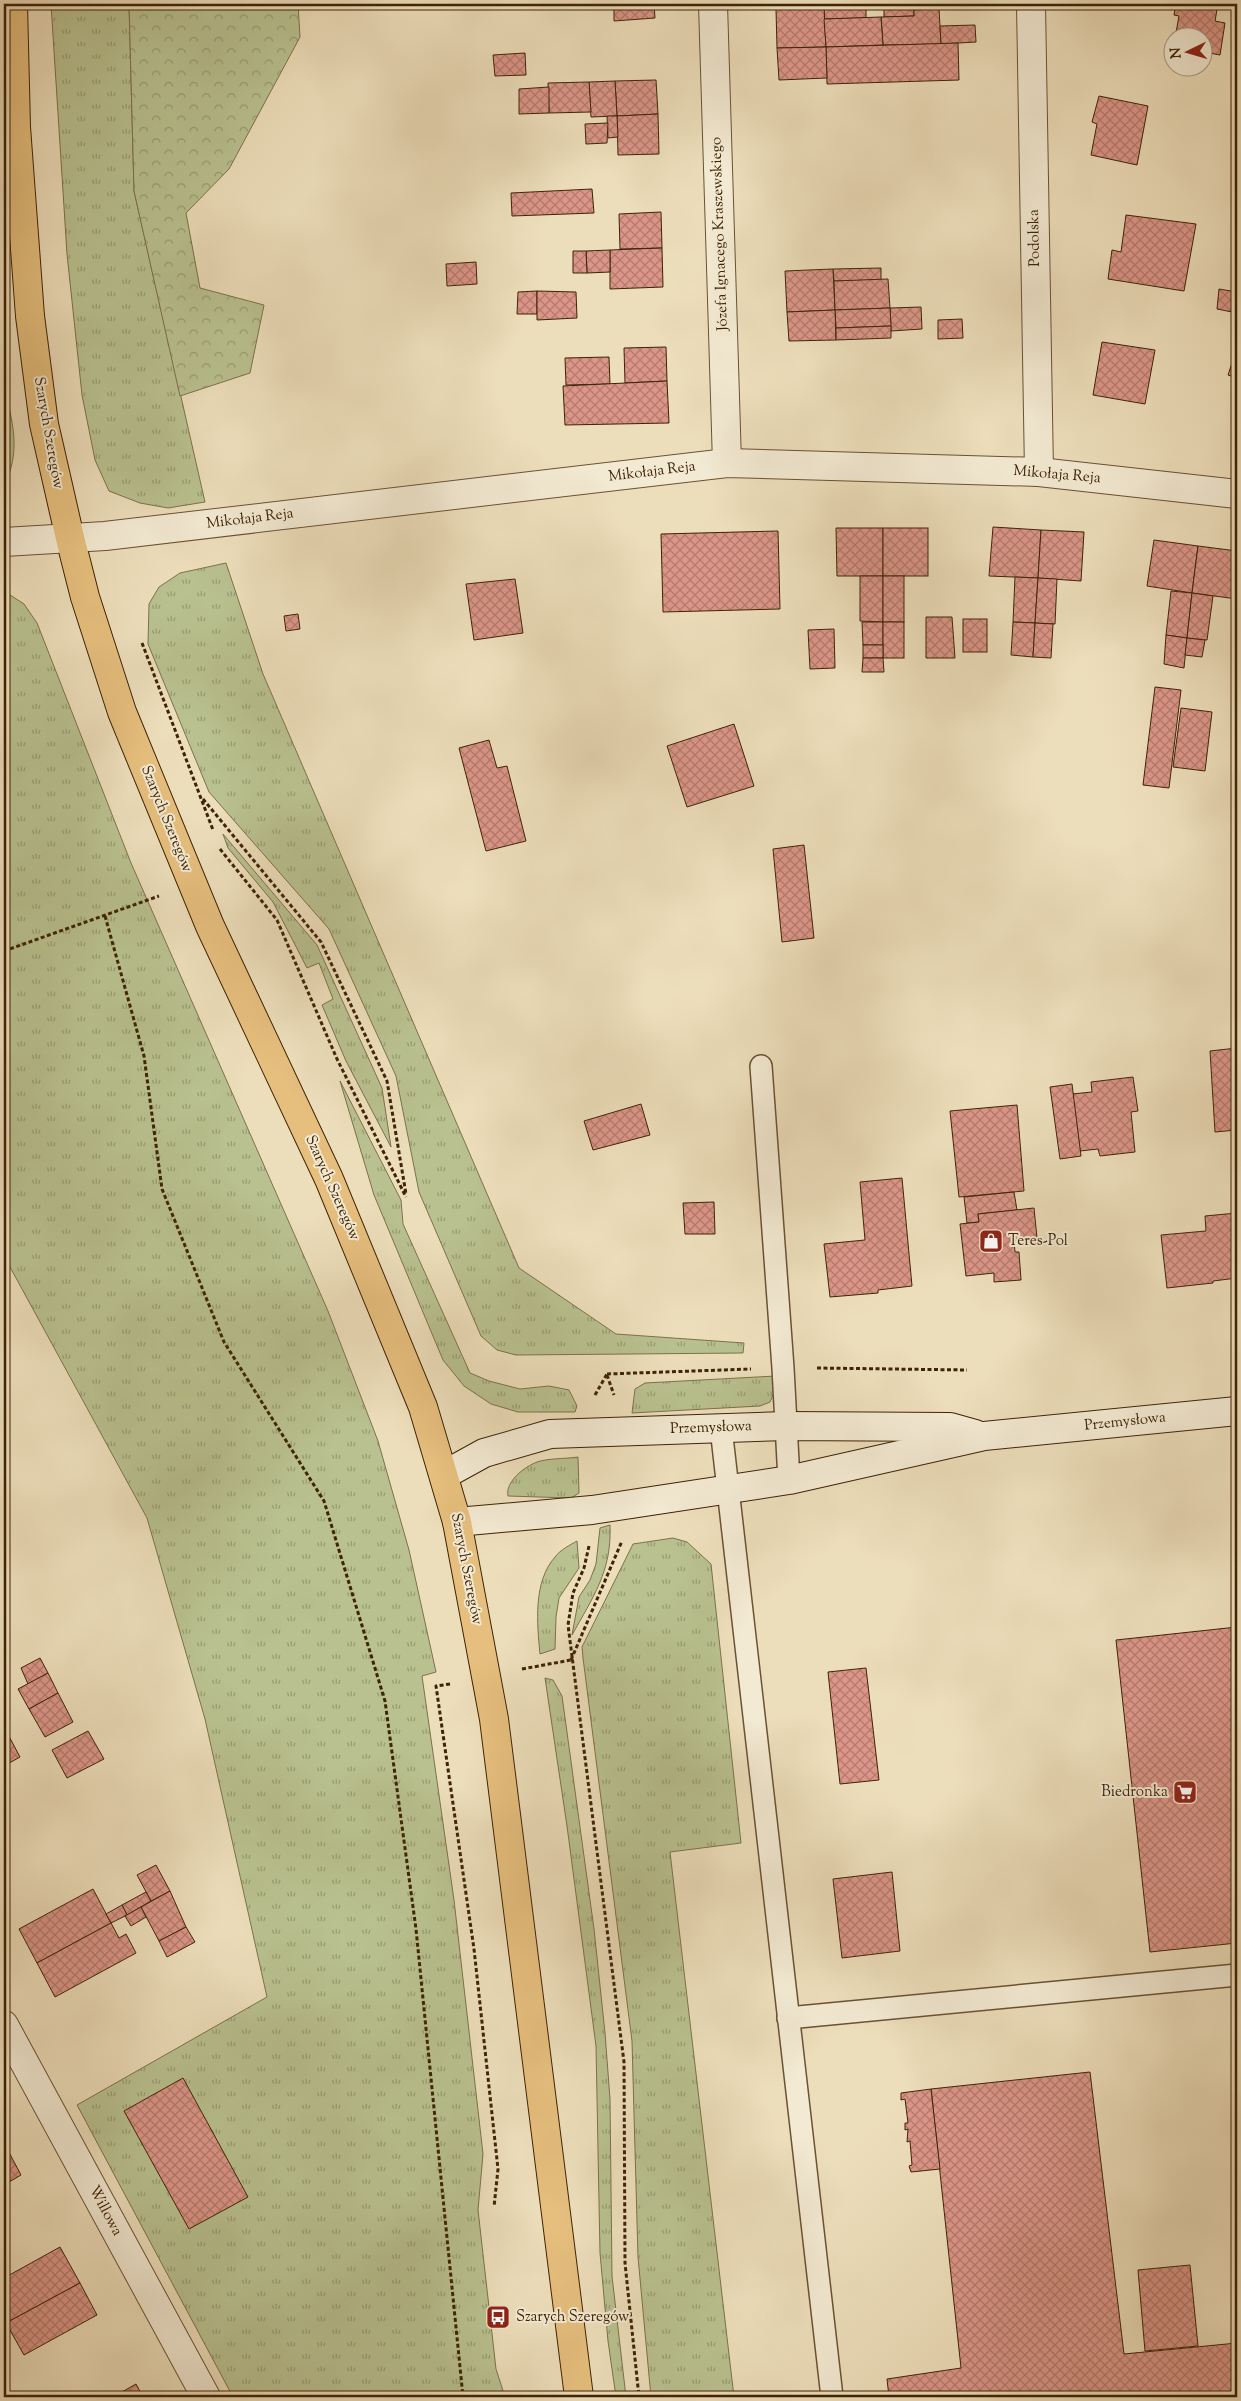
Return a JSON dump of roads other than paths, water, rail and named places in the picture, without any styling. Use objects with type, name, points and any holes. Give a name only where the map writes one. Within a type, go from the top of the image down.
[{"type":"main road","name":"Szarych Szeregów","points":[[13,4],[16,127],[30,316],[44,424],[70,538],[104,658],[122,712],[214,935],[329,1179],[423,1407],[457,1522],[494,1719],[579,2397]]},
{"type":"street","name":"Józefa Ignacego Kraszewskiego","points":[[713,4],[727,463]]},
{"type":"street","name":"Podolska","points":[[1031,4],[1039,472]]},
{"type":"street","name":"Mikołaja Reja","points":[[4,542],[70,538],[727,463],[1039,472],[1237,494]]},
{"type":"street","name":"Przemysłowa","points":[[457,1522],[592,1510],[789,1480],[984,1436],[1237,1411]]},
{"type":"street","name":"Przemysłowa","points":[[444,1475],[484,1453],[550,1434],[787,1426],[950,1427],[984,1436]]},
{"type":"street","name":"Willowa","points":[[4,2025],[206,2397]]},
{"type":"lane","points":[[760,1066],[787,1426],[789,1480]]},
{"type":"lane","points":[[721,1428],[832,2397]]},
{"type":"lane","points":[[788,2018],[1237,1975]]},
{"type":"place","name":"Teres-Pol","points":[[991,1241]]},
{"type":"place","name":"Biedronka","points":[[1185,1792]]},
{"type":"place","name":"Szarych Szeregów","points":[[498,2317]]}]
